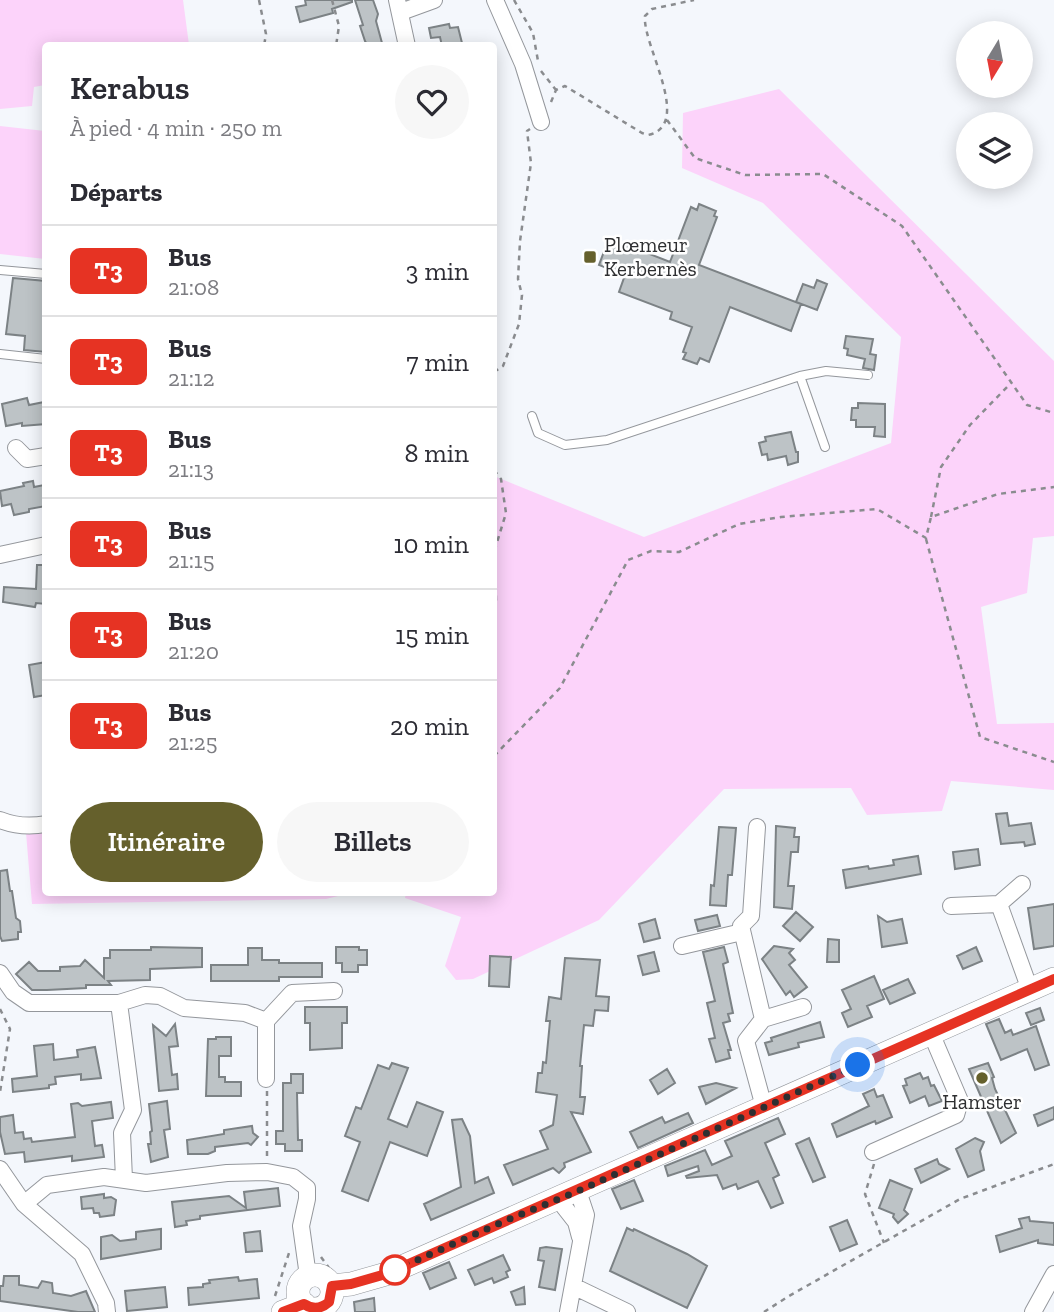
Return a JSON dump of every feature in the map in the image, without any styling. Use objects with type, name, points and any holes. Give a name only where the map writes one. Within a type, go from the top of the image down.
[{"type":"street","points":[[406,42],[399,6],[434,0]]},
{"type":"street","points":[[495,0],[523,64],[541,122]]},
{"type":"street","points":[[16,448],[27,459],[42,457]]},
{"type":"street","points":[[0,555],[42,546]]},
{"type":"street","points":[[0,820],[33,826],[42,825]]},
{"type":"street","points":[[757,827],[751,916],[741,926],[763,1020]]},
{"type":"street","points":[[951,906],[999,904],[1022,884]]},
{"type":"street","points":[[999,904],[1030,990]]},
{"type":"street","points":[[682,946],[742,932]]},
{"type":"street","points":[[0,973],[13,992],[29,1003],[119,1003],[145,995],[160,996],[184,1008],[245,1013],[266,1021]]},
{"type":"street","points":[[287,1304],[300,1300],[299,1289],[308,1276],[335,1277],[351,1284],[386,1274],[1054,979]]},
{"type":"street","points":[[267,1079],[266,1021],[292,993],[334,991]]},
{"type":"street","points":[[119,1003],[133,1110],[122,1133],[124,1179]]},
{"type":"street","points":[[764,1107],[746,1041],[763,1020],[803,1007]]},
{"type":"street","points":[[873,1152],[956,1115],[960,1101],[931,1033]]},
{"type":"street","points":[[0,1169],[24,1204],[82,1254],[106,1303],[107,1312]]},
{"type":"street","points":[[24,1204],[47,1185],[104,1177],[146,1183],[227,1173],[267,1172],[293,1177],[307,1188],[301,1226],[308,1276]]},
{"type":"street","points":[[568,1195],[586,1215],[568,1312]]},
{"type":"street","points":[[1033,1312],[1054,1274]]},
{"type":"street","points":[[287,1304],[314,1309],[325,1306],[332,1297],[335,1277]]},
{"type":"street","points":[[573,1286],[627,1312]]},
{"type":"lane","points":[[0,270],[42,274]]},
{"type":"lane","points":[[0,354],[42,359]]},
{"type":"lane","points":[[532,416],[538,433],[565,445],[607,440],[800,376],[825,371],[868,375]]},
{"type":"lane","points":[[800,376],[825,447]]},
{"type":"path","points":[[260,0],[266,34],[265,42]]},
{"type":"path","points":[[332,0],[339,26],[337,42]]},
{"type":"path","points":[[514,0],[533,33],[540,70],[556,90]]},
{"type":"path","points":[[551,101],[556,90],[565,86],[648,135],[659,131],[667,120],[667,97],[646,34],[645,16],[652,9],[694,0]]},
{"type":"path","points":[[667,120],[695,158],[745,175],[823,174],[902,226],[1027,405],[1054,413]]},
{"type":"path","points":[[497,370],[503,366],[519,324],[522,295],[518,279],[520,240],[531,163],[527,131],[541,122]]},
{"type":"path","points":[[1011,383],[970,425],[941,467],[926,538],[980,737],[1054,762]]},
{"type":"path","points":[[497,474],[501,480],[506,513],[497,542]]},
{"type":"path","points":[[931,517],[998,494],[1054,487]]},
{"type":"path","points":[[497,753],[560,688],[628,560],[651,551],[679,552],[739,524],[781,517],[877,509],[926,538]]},
{"type":"path","points":[[0,1009],[10,1029],[0,1092]]},
{"type":"path","points":[[267,1079],[267,1172]]},
{"type":"path","points":[[873,1152],[874,1170],[865,1194],[884,1243]]},
{"type":"path","points":[[764,1312],[960,1199],[1054,1164]]},
{"type":"path","points":[[287,1304],[289,1250],[313,1245],[335,1277]]},
{"type":"shaded area","points":[[0,0],[183,0],[189,42],[42,42],[42,86],[34,87],[32,106],[0,109]]},
{"type":"shaded area","points":[[779,89],[1054,361],[1054,536],[1033,538],[1027,593],[981,607],[997,724],[1054,723],[1054,790],[951,781],[942,811],[867,815],[851,788],[724,789],[599,920],[473,979],[456,980],[445,966],[461,917],[405,898],[497,896],[497,477],[644,537],[891,443],[901,337],[763,203],[682,168],[683,113]]},
{"type":"shaded area","points":[[0,126],[42,131],[42,259],[0,254]]},
{"type":"shaded area","points":[[42,831],[42,896],[338,896],[326,899],[32,904],[26,833]]},
{"type":"building","points":[[305,0],[352,2],[332,9],[333,13],[300,22],[296,7],[306,5]]},
{"type":"building","points":[[355,0],[373,0],[382,42],[366,42],[360,26],[363,25]]},
{"type":"building","points":[[449,24],[450,28],[458,27],[462,42],[441,42],[440,37],[431,38],[429,28]]},
{"type":"building","points":[[699,204],[716,211],[714,216],[717,217],[699,265],[801,304],[791,331],[730,307],[709,362],[700,358],[697,364],[683,359],[692,327],[670,319],[672,312],[619,292],[625,275],[599,265],[609,238],[670,262],[691,207],[697,210]]},
{"type":"building","points":[[13,278],[42,281],[42,352],[24,350],[25,336],[6,334]]},
{"type":"building","points":[[817,280],[827,284],[817,310],[796,302],[803,284],[814,288]]},
{"type":"building","points":[[846,336],[873,339],[870,354],[876,355],[874,370],[863,368],[865,359],[847,355],[848,349],[844,348]]},
{"type":"building","points":[[27,398],[29,405],[42,402],[42,424],[22,426],[22,423],[6,426],[2,404]]},
{"type":"building","points":[[858,403],[885,404],[885,437],[874,436],[875,427],[856,427],[856,420],[851,420],[852,408],[858,408]]},
{"type":"building","points":[[791,432],[798,452],[798,462],[788,465],[786,456],[768,460],[767,454],[762,455],[759,443],[766,441],[765,437]]},
{"type":"building","points":[[33,481],[34,487],[42,485],[42,507],[14,515],[11,504],[2,506],[0,491],[24,486],[23,483]]},
{"type":"building","points":[[37,565],[42,565],[42,604],[36,603],[35,607],[3,602],[4,587],[36,589]]},
{"type":"building","points":[[42,663],[42,696],[34,697],[29,665]]},
{"type":"building","points":[[1007,813],[1009,826],[1031,823],[1035,844],[1001,844],[996,814]]},
{"type":"building","points":[[776,826],[795,828],[794,837],[799,837],[798,852],[791,852],[788,886],[794,886],[792,909],[774,907]]},
{"type":"building","points":[[719,827],[736,828],[726,906],[710,905]]},
{"type":"building","points":[[978,849],[980,865],[955,869],[953,852]]},
{"type":"building","points":[[918,856],[921,874],[846,888],[843,870],[894,865],[893,860]]},
{"type":"building","points":[[7,870],[21,932],[18,932],[18,939],[2,941],[0,871]]},
{"type":"building","points":[[1054,904],[1054,946],[1034,949],[1028,908]]},
{"type":"building","points":[[796,912],[813,927],[800,941],[783,926]]},
{"type":"building","points":[[717,915],[720,926],[698,931],[695,920]]},
{"type":"building","points":[[878,916],[887,922],[902,919],[907,943],[882,947]]},
{"type":"building","points":[[655,919],[660,938],[644,942],[639,924]]},
{"type":"building","points":[[828,939],[839,940],[839,962],[827,962]]},
{"type":"building","points":[[774,946],[793,949],[789,953],[795,960],[789,965],[807,987],[794,997],[790,991],[786,995],[762,959]]},
{"type":"building","points":[[151,947],[202,948],[202,967],[150,969],[150,980],[108,981],[111,985],[47,990],[32,990],[16,974],[29,962],[38,971],[60,971],[60,967],[80,966],[85,960],[104,978],[104,958],[110,958],[110,950],[151,950]]},
{"type":"building","points":[[336,947],[359,947],[359,950],[367,950],[367,965],[358,965],[358,972],[342,972],[342,963],[336,963]]},
{"type":"building","points":[[724,947],[728,962],[723,964],[733,1013],[728,1014],[730,1021],[723,1023],[731,1050],[728,1050],[730,1058],[716,1062],[709,1039],[715,1038],[707,1003],[715,1001],[703,952]]},
{"type":"building","points":[[976,947],[982,961],[963,969],[957,956]]},
{"type":"building","points":[[248,948],[262,948],[262,960],[279,960],[279,963],[322,963],[322,977],[279,977],[279,981],[211,981],[211,965],[248,965]]},
{"type":"building","points":[[654,952],[659,971],[643,975],[638,956]]},
{"type":"building","points":[[490,956],[511,957],[509,987],[489,986]]},
{"type":"building","points":[[565,958],[600,960],[596,996],[609,997],[608,1011],[595,1010],[593,1026],[584,1025],[580,1066],[580,1097],[585,1097],[583,1114],[571,1112],[591,1152],[564,1163],[565,1167],[559,1173],[553,1168],[513,1185],[504,1165],[548,1149],[540,1131],[553,1125],[557,1095],[536,1092],[538,1073],[542,1073],[543,1062],[546,1063],[549,997],[561,999]]},
{"type":"building","points":[[874,976],[884,999],[867,1006],[872,1017],[848,1027],[842,1013],[851,1009],[842,990]]},
{"type":"building","points":[[908,979],[915,993],[890,1004],[883,990]]},
{"type":"building","points":[[305,1007],[347,1007],[347,1023],[342,1023],[342,1048],[310,1050],[310,1023],[305,1023]]},
{"type":"building","points":[[1040,1008],[1044,1020],[1031,1025],[1026,1013]]},
{"type":"building","points":[[999,1019],[1005,1033],[1011,1030],[1013,1035],[1036,1026],[1049,1065],[1035,1070],[1027,1049],[1001,1060],[986,1024]]},
{"type":"building","points":[[820,1022],[824,1037],[798,1043],[799,1047],[769,1055],[765,1043],[772,1041],[771,1038]]},
{"type":"building","points":[[175,1024],[178,1046],[169,1047],[172,1075],[177,1074],[178,1089],[159,1091],[153,1025],[166,1036]]},
{"type":"building","points":[[231,1037],[231,1056],[219,1056],[219,1077],[225,1077],[225,1082],[241,1082],[241,1096],[206,1096],[208,1039]]},
{"type":"building","points":[[53,1044],[54,1060],[78,1057],[77,1050],[95,1047],[101,1078],[81,1080],[81,1074],[55,1077],[56,1084],[49,1085],[49,1088],[13,1092],[12,1079],[37,1076],[34,1046]]},
{"type":"building","points":[[392,1063],[408,1068],[388,1119],[407,1127],[417,1102],[443,1112],[427,1156],[390,1142],[368,1201],[342,1191],[360,1142],[345,1136],[356,1107],[361,1109],[378,1065],[389,1069]]},
{"type":"building","points":[[988,1063],[994,1077],[995,1089],[1016,1133],[1001,1143],[969,1069]]},
{"type":"building","points":[[667,1069],[675,1083],[658,1094],[650,1080]]},
{"type":"building","points":[[920,1073],[923,1079],[928,1077],[942,1101],[929,1106],[925,1096],[910,1103],[903,1086],[907,1085],[905,1079]]},
{"type":"building","points":[[291,1074],[303,1074],[303,1093],[297,1093],[298,1140],[302,1140],[302,1151],[285,1151],[285,1144],[276,1144],[276,1131],[283,1131],[283,1083],[291,1083]]},
{"type":"building","points":[[716,1083],[736,1088],[706,1104],[699,1087]]},
{"type":"building","points":[[874,1089],[877,1097],[883,1095],[892,1117],[837,1137],[832,1124],[869,1106],[863,1094]]},
{"type":"building","points":[[167,1101],[170,1129],[164,1130],[168,1157],[151,1162],[148,1144],[151,1144],[152,1131],[149,1104]]},
{"type":"building","points":[[111,1102],[113,1118],[92,1121],[95,1146],[102,1145],[104,1157],[72,1161],[72,1156],[25,1162],[24,1152],[5,1154],[0,1117],[13,1115],[15,1133],[23,1132],[24,1139],[31,1138],[32,1142],[75,1137],[71,1104],[78,1103],[82,1106]]},
{"type":"building","points":[[1054,1107],[1054,1119],[1038,1126],[1034,1115]]},
{"type":"building","points":[[688,1113],[693,1123],[638,1148],[630,1132],[662,1117],[665,1123]]},
{"type":"building","points":[[778,1118],[785,1134],[765,1143],[779,1175],[773,1178],[783,1203],[771,1208],[758,1181],[738,1189],[736,1184],[723,1189],[717,1175],[687,1178],[686,1176],[699,1171],[698,1166],[668,1176],[665,1166],[705,1150],[712,1165],[732,1156],[725,1141]]},
{"type":"building","points":[[462,1119],[470,1136],[475,1183],[488,1177],[494,1193],[431,1220],[424,1204],[461,1187],[452,1120]]},
{"type":"building","points":[[252,1126],[253,1133],[258,1137],[251,1145],[248,1143],[215,1147],[215,1151],[208,1154],[188,1154],[187,1140]]},
{"type":"building","points":[[809,1138],[825,1177],[813,1182],[796,1144]]},
{"type":"building","points":[[975,1138],[984,1142],[980,1151],[984,1170],[968,1177],[956,1149]]},
{"type":"building","points":[[937,1159],[939,1164],[949,1169],[921,1183],[915,1169]]},
{"type":"building","points":[[634,1180],[643,1201],[621,1209],[612,1189]]},
{"type":"building","points":[[890,1180],[912,1189],[904,1210],[908,1214],[898,1223],[893,1217],[894,1214],[879,1208]]},
{"type":"building","points":[[278,1188],[280,1206],[200,1216],[200,1219],[186,1221],[187,1225],[175,1227],[172,1202],[229,1196],[246,1208],[244,1192]]},
{"type":"building","points":[[104,1194],[104,1198],[111,1197],[116,1200],[114,1215],[100,1217],[99,1213],[94,1213],[93,1208],[82,1209],[81,1197]]},
{"type":"building","points":[[1029,1217],[1030,1221],[1054,1223],[1054,1245],[1038,1243],[1038,1240],[1000,1252],[996,1236],[1022,1228],[1019,1219]]},
{"type":"building","points":[[847,1220],[857,1244],[840,1251],[830,1227]]},
{"type":"building","points":[[627,1228],[687,1254],[707,1266],[687,1308],[610,1271]]},
{"type":"building","points":[[161,1229],[161,1249],[101,1259],[101,1237],[112,1235],[120,1241],[136,1239],[136,1232]]},
{"type":"building","points":[[260,1231],[262,1251],[246,1252],[244,1233]]},
{"type":"building","points":[[540,1248],[562,1249],[555,1290],[539,1287],[544,1261],[538,1260]]},
{"type":"building","points":[[503,1255],[510,1270],[506,1272],[508,1277],[494,1283],[492,1278],[475,1285],[468,1270]]},
{"type":"building","points":[[449,1262],[456,1278],[430,1289],[423,1273]]},
{"type":"building","points":[[4,1276],[19,1276],[19,1285],[38,1288],[42,1281],[52,1283],[53,1293],[71,1296],[86,1291],[95,1312],[0,1301],[0,1286],[3,1286]]},
{"type":"building","points":[[238,1277],[239,1281],[257,1279],[259,1298],[189,1305],[188,1288],[203,1287],[203,1284],[210,1283],[209,1280]]},
{"type":"building","points":[[165,1287],[167,1307],[127,1311],[125,1291]]},
{"type":"building","points":[[524,1287],[525,1304],[516,1305],[511,1292]]},
{"type":"building","points":[[374,1298],[375,1312],[355,1312],[354,1302]]},
{"type":"bus line","name":"T3","points":[[283,1312],[304,1304],[314,1309],[325,1306],[332,1297],[332,1286],[365,1281],[386,1274],[1054,979]]},
{"type":"place","name":"Plœmeur Kerbernès","points":[[590,257]]},
{"type":"place","name":"Hamster","points":[[982,1078]]},
{"type":"route","points":[[395,1270],[858,1065]]}]
